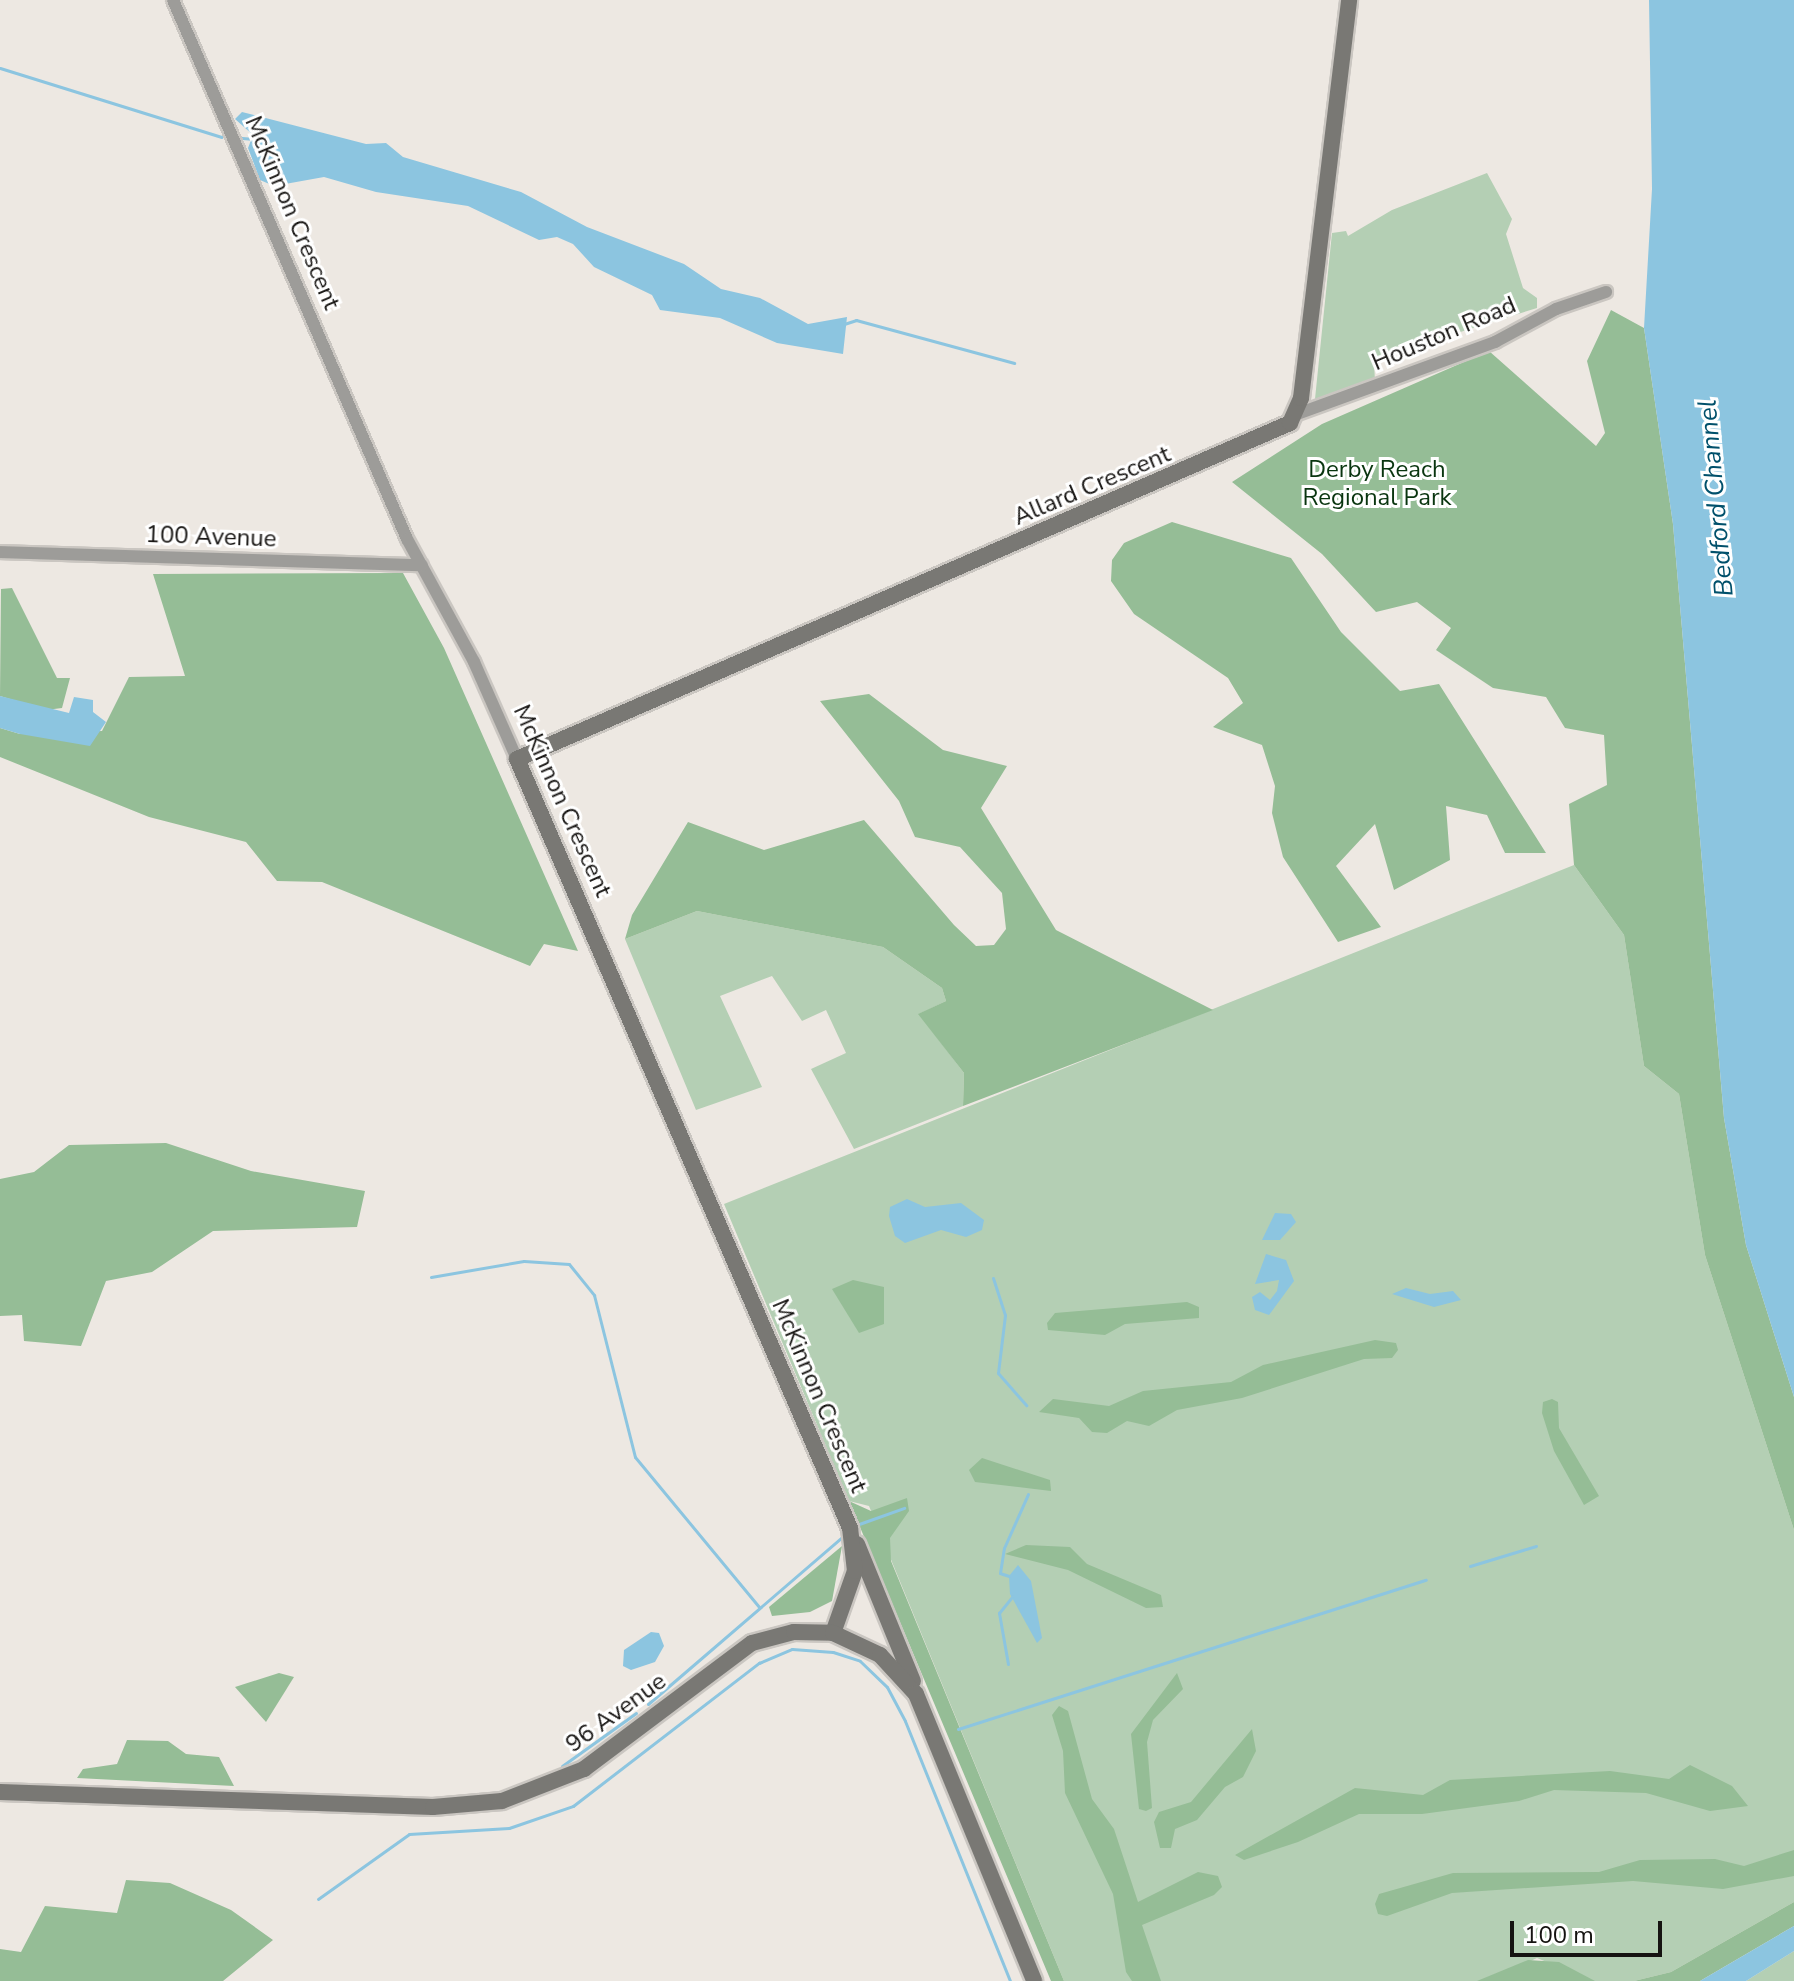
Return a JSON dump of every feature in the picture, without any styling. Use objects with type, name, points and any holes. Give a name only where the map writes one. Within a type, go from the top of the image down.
[{"type":"street","name":"McKinnon Crescent","points":[[173,0],[422,565],[517,759],[853,1535],[852,1586],[833,1633]]},
{"type":"street","points":[[1297,414],[1349,0]]},
{"type":"street","name":"Houston Road","points":[[1297,414],[1495,342],[1556,309],[1606,292]]},
{"type":"street","name":"Allard Crescent","points":[[517,759],[1235,452],[1279,430],[1297,414]]},
{"type":"street","name":"100 Avenue","points":[[0,552],[422,565]]},
{"type":"street","points":[[853,1535],[916,1694]]},
{"type":"street","name":"96 Avenue","points":[[0,1792],[444,1807],[502,1801],[584,1769],[752,1643],[794,1632],[833,1633],[880,1655],[916,1694],[1034,1981]]},
{"type":"green space","points":[[1487,173],[1512,219],[1506,234],[1523,288],[1537,298],[1537,308],[1393,353],[1374,363],[1375,381],[1315,399],[1332,233],[1346,231],[1348,236],[1392,210]]},
{"type":"green space","name":"Derby Reach Regional Park","points":[[1611,310],[1644,328],[1673,524],[1724,1118],[1746,1245],[1794,1397],[1794,1530],[1705,1255],[1679,1094],[1644,1066],[1624,935],[1574,865],[1569,804],[1607,785],[1604,735],[1565,728],[1546,697],[1493,688],[1436,650],[1451,628],[1417,602],[1376,612],[1322,554],[1232,482],[1322,424],[1489,351],[1596,446],[1605,433],[1587,361]]},
{"type":"green space","points":[[1172,522],[1291,558],[1341,632],[1400,691],[1439,684],[1546,853],[1505,853],[1487,815],[1446,806],[1450,860],[1394,890],[1375,824],[1336,866],[1381,927],[1338,942],[1283,857],[1272,813],[1275,786],[1262,745],[1213,727],[1243,703],[1228,678],[1134,614],[1111,581],[1112,560],[1124,543]]},
{"type":"green space","points":[[403,573],[444,648],[578,951],[544,944],[530,966],[322,882],[277,881],[246,842],[149,817],[0,757],[0,728],[20,734],[102,731],[129,677],[185,676],[153,574]]},
{"type":"green space","points":[[12,588],[57,678],[70,678],[62,708],[46,710],[0,696],[1,589]]},
{"type":"green space","points":[[869,694],[943,750],[1007,766],[981,808],[1056,930],[1213,1010],[963,1106],[964,1073],[918,1014],[946,1001],[942,988],[883,947],[697,911],[625,939],[632,915],[688,822],[764,850],[864,820],[954,925],[976,946],[994,945],[1006,929],[1002,893],[960,847],[915,837],[899,801],[820,701]]},
{"type":"green space","points":[[1574,865],[1624,935],[1644,1066],[1679,1094],[1705,1255],[1794,1530],[1794,1902],[1671,1972],[1634,1981],[1593,1981],[1537,1958],[1487,1981],[1064,1981],[869,1506],[849,1501],[724,1204]]},
{"type":"green space","points":[[697,911],[883,947],[942,988],[946,1001],[919,1014],[964,1073],[963,1106],[854,1149],[811,1069],[846,1053],[826,1010],[802,1021],[772,976],[720,996],[762,1087],[696,1110],[625,939]]},
{"type":"green space","points":[[166,1143],[251,1171],[365,1191],[357,1227],[213,1231],[152,1272],[106,1281],[81,1346],[24,1341],[22,1315],[0,1316],[0,1179],[34,1172],[69,1145]]},
{"type":"green space","points":[[853,1280],[884,1287],[884,1324],[859,1333],[832,1289]]},
{"type":"green space","points":[[1187,1302],[1199,1307],[1199,1318],[1125,1324],[1105,1335],[1048,1330],[1047,1323],[1055,1313]]},
{"type":"green space","points":[[1375,1340],[1396,1343],[1398,1350],[1392,1358],[1364,1359],[1242,1398],[1177,1410],[1149,1426],[1127,1421],[1107,1433],[1092,1432],[1079,1418],[1039,1412],[1053,1399],[1109,1406],[1143,1391],[1231,1382],[1263,1365]]},
{"type":"green space","points":[[1552,1399],[1558,1402],[1559,1428],[1599,1496],[1584,1505],[1554,1451],[1542,1413],[1543,1402]]},
{"type":"green space","points":[[982,1458],[1050,1480],[1051,1491],[975,1482],[969,1470]]},
{"type":"green space","points":[[907,1498],[909,1511],[890,1538],[891,1561],[1064,1981],[1051,1981],[849,1501],[871,1511]]},
{"type":"green space","points":[[1026,1545],[1070,1547],[1087,1564],[1161,1595],[1163,1607],[1146,1608],[1068,1570],[1005,1554]]},
{"type":"green space","points":[[842,1546],[832,1601],[810,1612],[772,1616],[769,1607]]},
{"type":"green space","points":[[279,1673],[294,1677],[266,1722],[235,1687]]},
{"type":"green space","points":[[1177,1673],[1183,1689],[1153,1720],[1147,1742],[1152,1808],[1146,1811],[1139,1809],[1131,1734]]},
{"type":"green space","points":[[1059,1706],[1068,1711],[1092,1799],[1114,1829],[1138,1902],[1198,1872],[1218,1876],[1222,1887],[1214,1895],[1142,1925],[1161,1981],[1132,1981],[1126,1972],[1113,1894],[1065,1793],[1063,1751],[1052,1715]]},
{"type":"green space","points":[[1252,1729],[1256,1751],[1243,1777],[1225,1787],[1197,1820],[1175,1829],[1171,1848],[1160,1848],[1154,1822],[1159,1812],[1191,1802]]},
{"type":"green space","points":[[127,1740],[168,1741],[186,1754],[219,1757],[234,1786],[77,1778],[83,1769],[117,1764]]},
{"type":"green space","points":[[1690,1765],[1732,1786],[1748,1806],[1710,1811],[1646,1793],[1554,1790],[1519,1801],[1422,1814],[1359,1814],[1298,1842],[1244,1860],[1235,1855],[1355,1788],[1423,1795],[1450,1780],[1610,1771],[1669,1779]]},
{"type":"green space","points":[[1794,1850],[1794,1876],[1723,1889],[1633,1881],[1452,1893],[1387,1916],[1378,1914],[1375,1904],[1379,1894],[1453,1873],[1599,1872],[1640,1860],[1715,1859],[1744,1866]]},
{"type":"green space","points":[[126,1880],[170,1883],[231,1910],[273,1940],[223,1981],[0,1981],[0,1949],[21,1952],[45,1906],[117,1913]]},
{"type":"green space","points":[[1794,1902],[1794,1926],[1700,1981],[1634,1981],[1671,1972]]},
{"type":"green space","points":[[1794,1951],[1794,1981],[1746,1981]]},
{"type":"green space","points":[[1528,1960],[1559,1962],[1595,1981],[1477,1981]]},
{"type":"water","name":"Bedford Channel","points":[[1649,0],[1794,0],[1794,1397],[1746,1245],[1724,1118],[1673,524],[1644,328],[1652,189]]},
{"type":"water","points":[[242,112],[366,144],[386,143],[403,157],[521,192],[587,227],[684,264],[721,289],[760,298],[808,324],[847,317],[843,354],[777,343],[720,318],[660,310],[652,295],[594,267],[573,244],[557,237],[539,240],[468,206],[376,192],[324,177],[274,186],[260,180],[248,148],[253,135],[235,119]]},
{"type":"water","points":[[0,696],[69,713],[74,697],[93,700],[93,712],[106,722],[90,746],[20,734],[0,728]]},
{"type":"water","points":[[907,1199],[925,1207],[961,1203],[984,1220],[982,1230],[966,1237],[941,1230],[905,1243],[895,1236],[889,1216],[890,1207]]},
{"type":"water","points":[[1275,1213],[1291,1214],[1296,1222],[1280,1240],[1262,1240]]},
{"type":"water","points":[[1266,1254],[1286,1260],[1294,1281],[1269,1315],[1255,1310],[1252,1297],[1260,1292],[1270,1300],[1277,1291],[1279,1280],[1255,1284]]},
{"type":"water","points":[[1406,1288],[1430,1294],[1453,1291],[1461,1300],[1434,1307],[1392,1294]]},
{"type":"water","points":[[1018,1565],[1031,1581],[1042,1638],[1037,1643],[1010,1594],[1009,1576]]},
{"type":"water","points":[[651,1632],[659,1633],[664,1646],[655,1662],[631,1670],[623,1666],[624,1650]]},
{"type":"water","points":[[1794,1926],[1794,1951],[1746,1981],[1700,1981]]},
{"type":"waterway","points":[[0,68],[222,137]]},
{"type":"waterway","points":[[242,138],[255,139]]},
{"type":"waterway","points":[[844,324],[856,320],[1014,363]]},
{"type":"waterway","points":[[431,1277],[524,1261],[569,1264],[594,1295],[635,1457],[759,1607]]},
{"type":"waterway","points":[[993,1278],[1005,1315],[998,1373],[1026,1405]]},
{"type":"waterway","points":[[1009,1576],[1000,1573],[1004,1548],[1028,1494]]},
{"type":"waterway","points":[[859,1524],[904,1508]]},
{"type":"waterway","points":[[648,1704],[843,1536]]},
{"type":"waterway","points":[[1470,1566],[1536,1546]]},
{"type":"waterway","points":[[958,1729],[1426,1580]]},
{"type":"waterway","points":[[1008,1664],[999,1613],[1012,1597]]},
{"type":"waterway","points":[[318,1899],[409,1834],[509,1828],[573,1806],[759,1663],[792,1649],[833,1652],[860,1661],[887,1687],[905,1721],[1010,1981]]},
{"type":"waterway","points":[[562,1766],[636,1713]]}]
